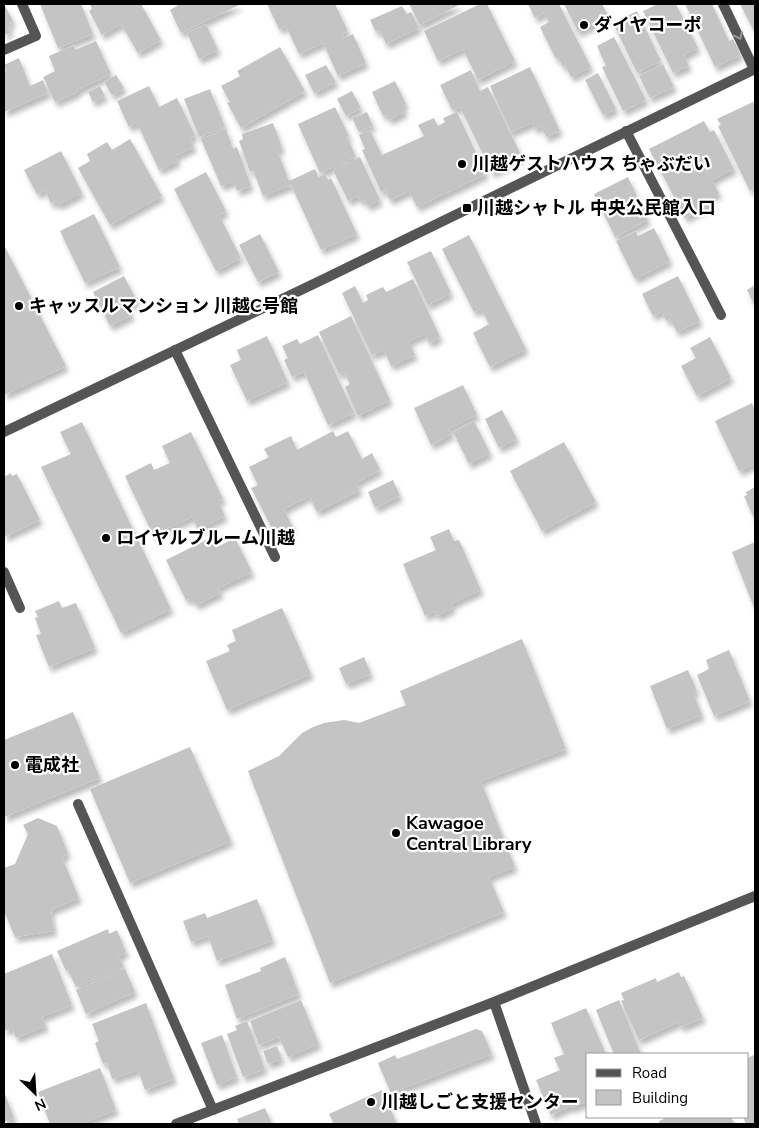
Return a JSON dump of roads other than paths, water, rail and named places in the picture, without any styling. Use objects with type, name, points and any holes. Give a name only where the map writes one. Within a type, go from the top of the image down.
[{"type":"street","points":[[4,50],[36,36],[22,4]]},
{"type":"street","points":[[4,432],[755,69],[723,4]]},
{"type":"street","points":[[626,131],[721,315]]},
{"type":"street","points":[[175,350],[275,557]]},
{"type":"street","points":[[4,572],[20,608]]},
{"type":"street","points":[[78,804],[213,1110]]},
{"type":"street","points":[[176,1124],[494,1002],[755,896]]},
{"type":"street","points":[[494,1002],[536,1124]]},
{"type":"place","name":"ダイヤコーポ","points":[[584,25]]},
{"type":"place","name":"川越ゲストハウス ちゃぶだい","points":[[462,164]]},
{"type":"place","name":"川越シャトル 中央公民館入口","points":[[467,208]]},
{"type":"place","name":"キャッスルマンション 川越C号館","points":[[19,306]]},
{"type":"place","name":"ロイヤルブルーム川越","points":[[106,538]]},
{"type":"place","name":"電成社","points":[[15,765]]},
{"type":"place","name":"Kawagoe Central Library","points":[[396,833]]},
{"type":"place","name":"川越しごと支援センター","points":[[371,1102]]}]
